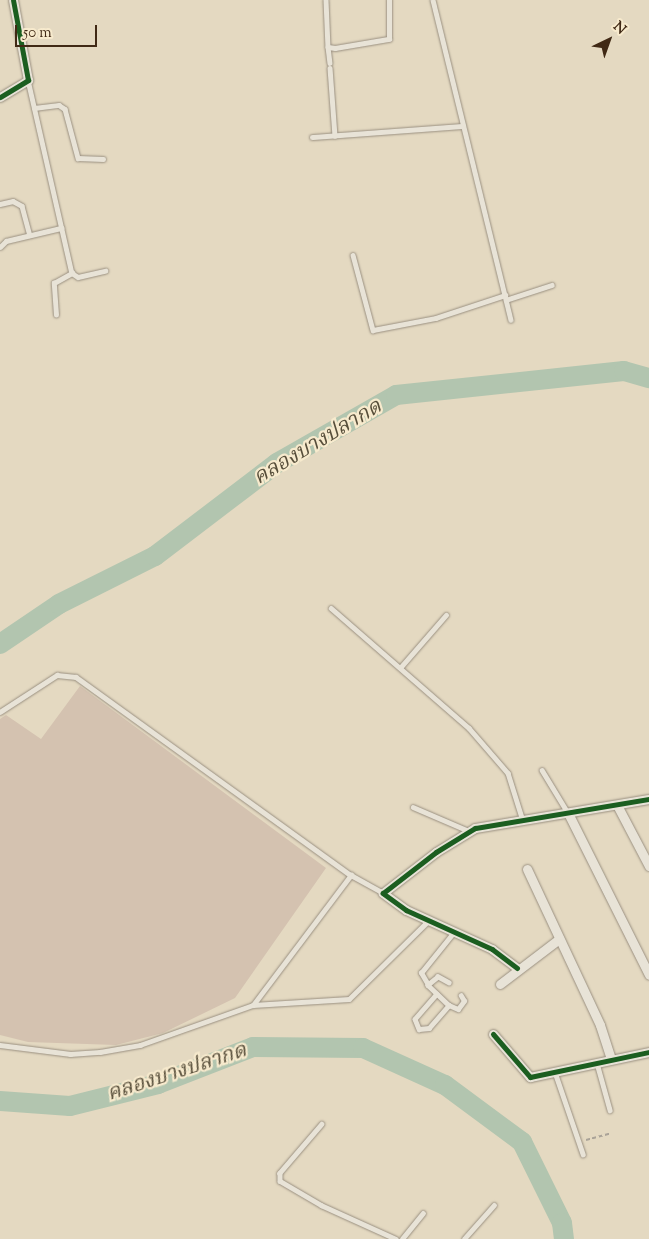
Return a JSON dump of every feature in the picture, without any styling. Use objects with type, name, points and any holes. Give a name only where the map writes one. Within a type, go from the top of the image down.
[{"type":"street","points":[[0,96],[28,80],[13,0]]},
{"type":"street","points":[[518,968],[492,949],[394,904],[383,893],[469,831],[649,799]]},
{"type":"street","points":[[617,805],[649,866]]},
{"type":"street","points":[[568,813],[649,975]]},
{"type":"street","points":[[527,869],[600,1025],[611,1058]]},
{"type":"street","points":[[500,984],[518,968],[559,939]]},
{"type":"street","points":[[493,1034],[524,1075],[530,1077],[596,1060],[649,1052]]},
{"type":"lane","points":[[326,0],[335,136]]},
{"type":"lane","points":[[328,47],[389,39],[389,0]]},
{"type":"lane","points":[[433,0],[511,320]]},
{"type":"lane","points":[[28,80],[72,273],[78,277],[105,271]]},
{"type":"lane","points":[[34,108],[59,105],[65,109],[78,158],[104,159]]},
{"type":"lane","points":[[312,137],[463,126]]},
{"type":"lane","points":[[0,204],[13,201],[22,206],[30,235]]},
{"type":"lane","points":[[0,247],[6,241],[61,228]]},
{"type":"lane","points":[[354,255],[373,330],[436,318],[552,285]]},
{"type":"lane","points":[[56,316],[54,282],[72,273]]},
{"type":"lane","points":[[331,608],[469,728],[508,773],[523,821]]},
{"type":"lane","points":[[400,668],[446,615]]},
{"type":"lane","points":[[0,712],[57,675],[76,677],[351,874],[383,893]]},
{"type":"lane","points":[[542,770],[568,813]]},
{"type":"lane","points":[[413,807],[469,831]]},
{"type":"lane","points":[[253,1005],[351,874]]},
{"type":"lane","points":[[0,1046],[70,1054],[100,1052],[140,1045],[253,1005],[349,999],[428,920]]},
{"type":"lane","points":[[454,932],[422,966],[421,973],[428,984],[449,1005],[458,1009],[464,1001],[461,996]]},
{"type":"lane","points":[[428,984],[438,977],[449,983]]},
{"type":"lane","points":[[437,994],[415,1019],[419,1029],[429,1028],[449,1005]]},
{"type":"lane","points":[[596,1060],[610,1110]]},
{"type":"lane","points":[[554,1070],[583,1154]]},
{"type":"lane","points":[[322,1124],[280,1173],[280,1181],[321,1205],[396,1239]]},
{"type":"lane","points":[[464,1239],[494,1205]]},
{"type":"lane","points":[[402,1239],[423,1213]]},
{"type":"path","points":[[579,1142],[609,1134]]},
{"type":"building","points":[[80,686],[326,868],[235,998],[163,1033],[116,1045],[28,1042],[0,1035],[0,719],[6,715],[41,739]]},
{"type":"waterway","name":"คลองบางปลากด","points":[[0,644],[59,604],[155,556],[277,463],[396,395],[624,371],[649,378]]},
{"type":"waterway","name":"คลองบางปลากด","points":[[0,1101],[70,1106],[158,1084],[253,1047],[363,1048],[445,1085],[522,1142],[562,1223],[564,1239]]},
{"type":"cycle path","points":[[0,97],[28,80],[13,0]]},
{"type":"cycle path","points":[[517,968],[492,949],[406,910],[383,893],[436,852],[475,828],[649,799]]},
{"type":"cycle path","points":[[493,1034],[530,1077],[649,1052]]}]
